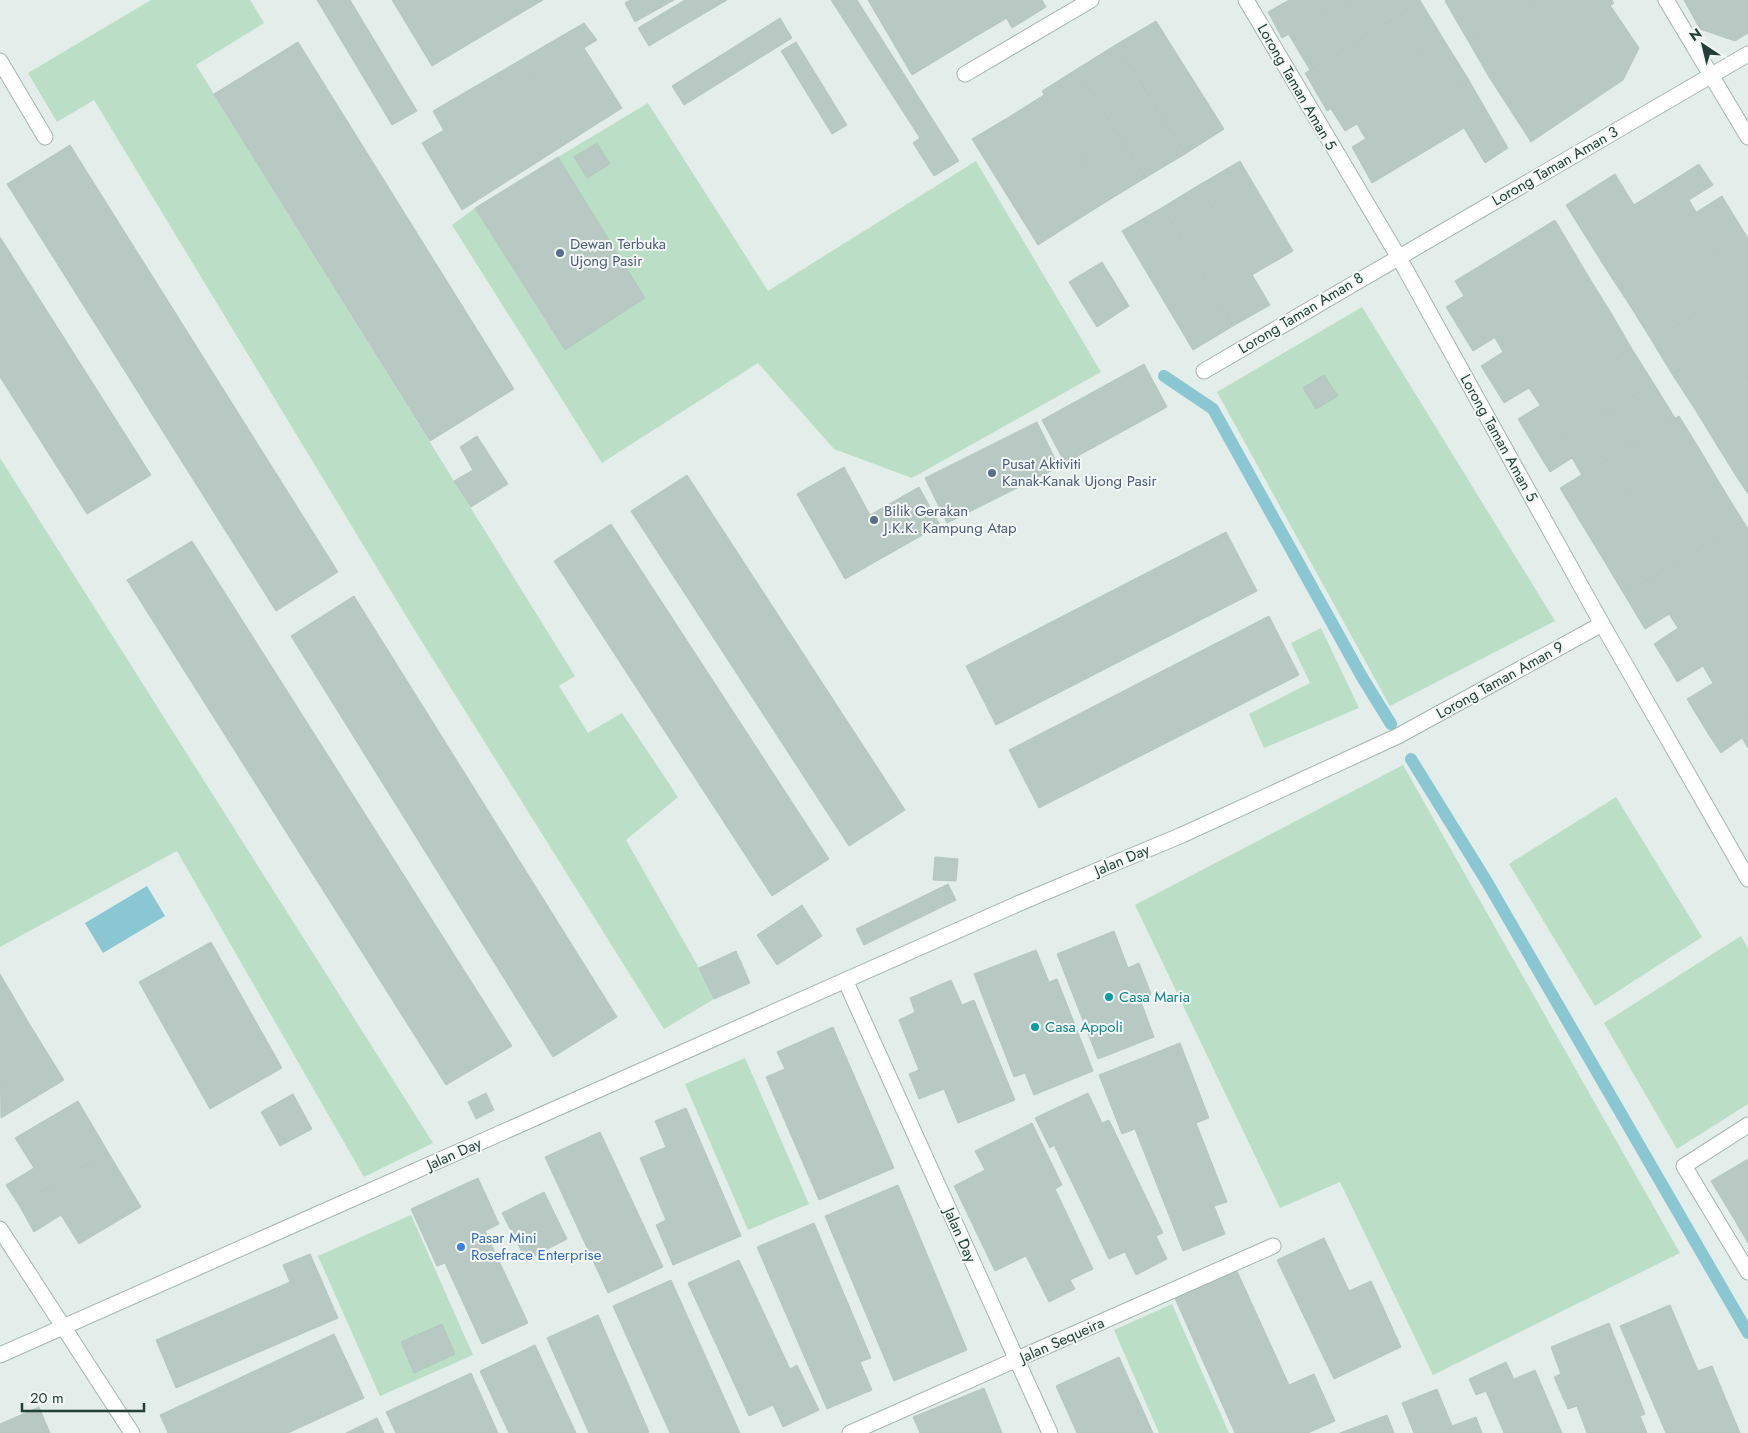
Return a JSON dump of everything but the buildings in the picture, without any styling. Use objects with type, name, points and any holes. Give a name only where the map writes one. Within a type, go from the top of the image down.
[{"type":"street","points":[[965,74],[1091,0]]},
{"type":"street","name":"Lorong Taman Aman 5","points":[[1246,0],[1398,256],[1602,624],[1748,878]]},
{"type":"street","points":[[1666,0],[1748,137]]},
{"type":"street","name":"Lorong Taman Aman 3","points":[[1398,256],[1748,54]]},
{"type":"street","points":[[0,61],[44,137]]},
{"type":"street","name":"Lorong Taman Aman 8","points":[[1204,371],[1398,256]]},
{"type":"street","name":"Lorong Taman Aman 9","points":[[1398,736],[1602,624]]},
{"type":"street","name":"Jalan Day","points":[[0,1355],[846,982],[1022,902],[1182,835],[1398,736]]},
{"type":"street","name":"Jalan Day","points":[[846,982],[1050,1433]]},
{"type":"street","points":[[1748,1125],[1684,1166],[1748,1272]]},
{"type":"street","points":[[0,1229],[132,1433]]},
{"type":"street","name":"Jalan Sequeira","points":[[850,1433],[1274,1246]]},
{"type":"green space","points":[[151,0],[250,0],[264,23],[196,65],[575,676],[559,686],[588,733],[622,713],[678,797],[626,840],[699,968],[714,999],[664,1029],[414,629],[94,100],[57,122],[28,73]]},
{"type":"green space","points":[[648,103],[768,291],[976,161],[1101,372],[912,478],[834,449],[758,363],[602,463],[452,225],[475,208],[565,350],[645,298],[558,157]]},
{"type":"green space","points":[[1362,307],[1555,621],[1390,706],[1217,392]]},
{"type":"green space","points":[[0,458],[433,1143],[364,1177],[177,851],[0,947]]},
{"type":"green space","points":[[1321,628],[1359,708],[1264,748],[1249,714],[1310,683],[1291,643]]},
{"type":"green space","points":[[1403,765],[1680,1253],[1433,1375],[1340,1182],[1280,1208],[1135,905]]},
{"type":"green space","points":[[1616,797],[1702,937],[1595,1006],[1509,864]]},
{"type":"green space","points":[[1741,936],[1748,948],[1748,1104],[1677,1149],[1604,1023]]},
{"type":"green space","points":[[745,1058],[809,1204],[748,1230],[685,1084]]},
{"type":"green space","points":[[411,1215],[473,1355],[380,1396],[318,1256]]},
{"type":"green space","points":[[1172,1304],[1229,1433],[1159,1433],[1114,1330]]},
{"type":"water","points":[[147,886],[165,916],[103,953],[85,923]]},
{"type":"waterway","points":[[1164,376],[1213,409],[1362,677],[1391,724]]},
{"type":"waterway","points":[[1411,759],[1487,882],[1748,1333]]},
{"type":"place","name":"Dewan Terbuka Ujong Pasir","points":[[560,253]]},
{"type":"place","name":"Pusat Aktiviti Kanak-Kanak Ujong Pasir","points":[[992,473]]},
{"type":"place","name":"Bilik Gerakan J.K.K. Kampung Atap","points":[[874,520]]},
{"type":"place","name":"Casa Maria","points":[[1109,997]]},
{"type":"place","name":"Casa Appoli","points":[[1035,1027]]},
{"type":"place","name":"Pasar Mini Rosefrace Enterprise","points":[[461,1247]]}]
